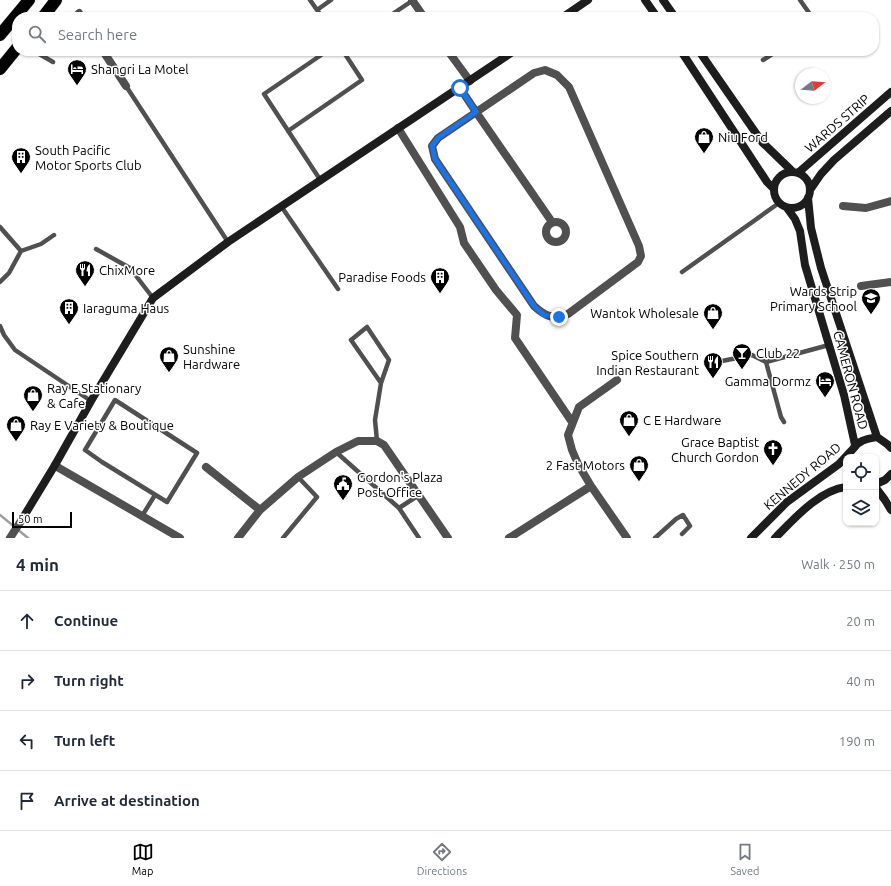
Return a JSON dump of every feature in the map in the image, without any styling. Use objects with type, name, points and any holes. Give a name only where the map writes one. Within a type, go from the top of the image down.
[{"type":"highway","points":[[19,12],[29,0]]},
{"type":"highway","points":[[47,12],[56,0]]},
{"type":"highway","points":[[0,35],[12,21]]},
{"type":"highway","points":[[0,69],[12,54]]},
{"type":"main road","points":[[570,12],[588,0]]},
{"type":"main road","points":[[645,0],[653,12]]},
{"type":"main road","points":[[663,0],[671,12]]},
{"type":"main road","points":[[21,520],[153,298],[228,242],[507,56]]},
{"type":"main road","points":[[684,56],[767,182],[773,188]]},
{"type":"main road","points":[[702,56],[762,142],[796,172],[806,178],[810,186],[809,194],[805,203],[793,208],[783,206],[774,194],[773,188],[777,178],[787,172],[796,172]]},
{"type":"main road","name":"WARDS STRIP","points":[[796,172],[891,92]]},
{"type":"main road","name":"WARDS STRIP","points":[[809,194],[821,174],[834,160],[891,111]]},
{"type":"main road","name":"CAMERON ROAD","points":[[809,194],[811,228],[821,268],[879,439]]},
{"type":"main road","name":"CAMERON ROAD","points":[[783,206],[795,219],[800,231],[806,265],[844,395],[853,451]]},
{"type":"main road","points":[[879,439],[891,448]]},
{"type":"main road","points":[[853,451],[864,440],[879,439],[891,441]]},
{"type":"main road","name":"KENNEDY ROAD","points":[[751,538],[787,502],[839,464],[853,451]]},
{"type":"main road","points":[[879,483],[885,480],[891,474]]},
{"type":"main road","points":[[774,538],[827,493],[843,488]]},
{"type":"main road","points":[[878,490],[891,510]]},
{"type":"street","points":[[412,0],[420,12]]},
{"type":"street","points":[[106,56],[126,86]]},
{"type":"street","points":[[452,56],[470,81]]},
{"type":"street","points":[[545,70],[557,75],[569,87],[639,246],[641,256],[638,262],[568,314],[559,317],[544,315],[534,306],[435,159],[432,146],[438,138],[476,112],[534,73],[545,70]]},
{"type":"street","points":[[460,88],[552,222]]},
{"type":"street","points":[[398,128],[460,227],[464,243],[496,290],[517,315],[515,338],[572,422]]},
{"type":"street","points":[[843,206],[866,208],[891,201]]},
{"type":"street","points":[[861,286],[891,282]]},
{"type":"street","points":[[617,380],[579,407],[572,422],[568,436],[574,458],[591,486],[627,538]]},
{"type":"street","points":[[238,538],[260,510],[298,477],[336,452],[358,441],[377,441],[384,445],[388,450],[448,538]]},
{"type":"street","points":[[55,465],[180,538]]},
{"type":"street","points":[[206,467],[260,510]]},
{"type":"street","points":[[509,538],[591,486]]},
{"type":"street","points":[[11,537],[21,520]]},
{"type":"lane","points":[[310,0],[317,10],[331,0]]},
{"type":"lane","points":[[395,12],[412,0]]},
{"type":"lane","points":[[802,1],[809,12]]},
{"type":"lane","points":[[43,56],[53,62]]},
{"type":"lane","points":[[320,56],[264,94],[321,181]]},
{"type":"lane","points":[[288,131],[362,80],[346,56]]},
{"type":"lane","points":[[763,60],[769,56]]},
{"type":"lane","points":[[126,86],[228,242]]},
{"type":"lane","points":[[281,206],[338,289]]},
{"type":"lane","points":[[682,272],[783,206]]},
{"type":"lane","points":[[0,226],[21,251]]},
{"type":"lane","points":[[0,282],[9,273],[21,251],[41,244],[54,235]]},
{"type":"lane","points":[[96,248],[130,268],[153,298]]},
{"type":"lane","points":[[0,326],[4,336],[15,350],[91,401]]},
{"type":"lane","points":[[377,441],[375,420],[381,383],[389,360],[367,327],[351,340],[381,383]]},
{"type":"lane","points":[[712,363],[752,355],[766,362],[829,345]]},
{"type":"lane","points":[[766,362],[781,417],[784,422]]},
{"type":"lane","points":[[115,400],[197,453],[167,502],[155,495],[84,450],[115,400]]},
{"type":"lane","points":[[336,452],[400,508],[419,538]]},
{"type":"lane","points":[[283,538],[317,497],[298,477]]},
{"type":"lane","points":[[142,516],[155,495]]},
{"type":"lane","points":[[400,508],[418,495]]},
{"type":"lane","points":[[656,538],[676,519],[683,515],[690,526],[682,534]]},
{"type":"waterway","points":[[0,515],[28,538]]},
{"type":"place","name":"Shangri La Motel","points":[[77,86]]},
{"type":"place","name":"Niu Ford","points":[[704,154]]},
{"type":"place","name":"South Pacific Motor Sports Club","points":[[21,174]]},
{"type":"place","name":"ChixMore","points":[[85,287]]},
{"type":"place","name":"Paradise Foods","points":[[440,294]]},
{"type":"place","name":"Wards Strip Primary School","points":[[871,315]]},
{"type":"place","name":"Iaraguma Haus","points":[[69,325]]},
{"type":"place","name":"Wantok Wholesale","points":[[713,330]]},
{"type":"place","name":"Club 22","points":[[742,370]]},
{"type":"place","name":"Sunshine Hardware","points":[[169,373]]},
{"type":"place","name":"Spice Southern Indian Restaurant","points":[[713,379]]},
{"type":"place","name":"Gamma Dormz","points":[[825,398]]},
{"type":"place","name":"Ray E Stationary & Cafe","points":[[33,412]]},
{"type":"place","name":"C E Hardware","points":[[629,437]]},
{"type":"place","name":"Ray E Variety & Boutique","points":[[16,442]]},
{"type":"place","name":"Grace Baptist Church Gordon","points":[[773,466]]},
{"type":"place","name":"2 Fast Motors","points":[[639,482]]},
{"type":"place","name":"Gordon's Plaza Post Office","points":[[343,501]]},
{"type":"route","points":[[460,88],[476,112],[438,138],[432,146],[435,159],[534,306],[544,315],[559,317]]}]
